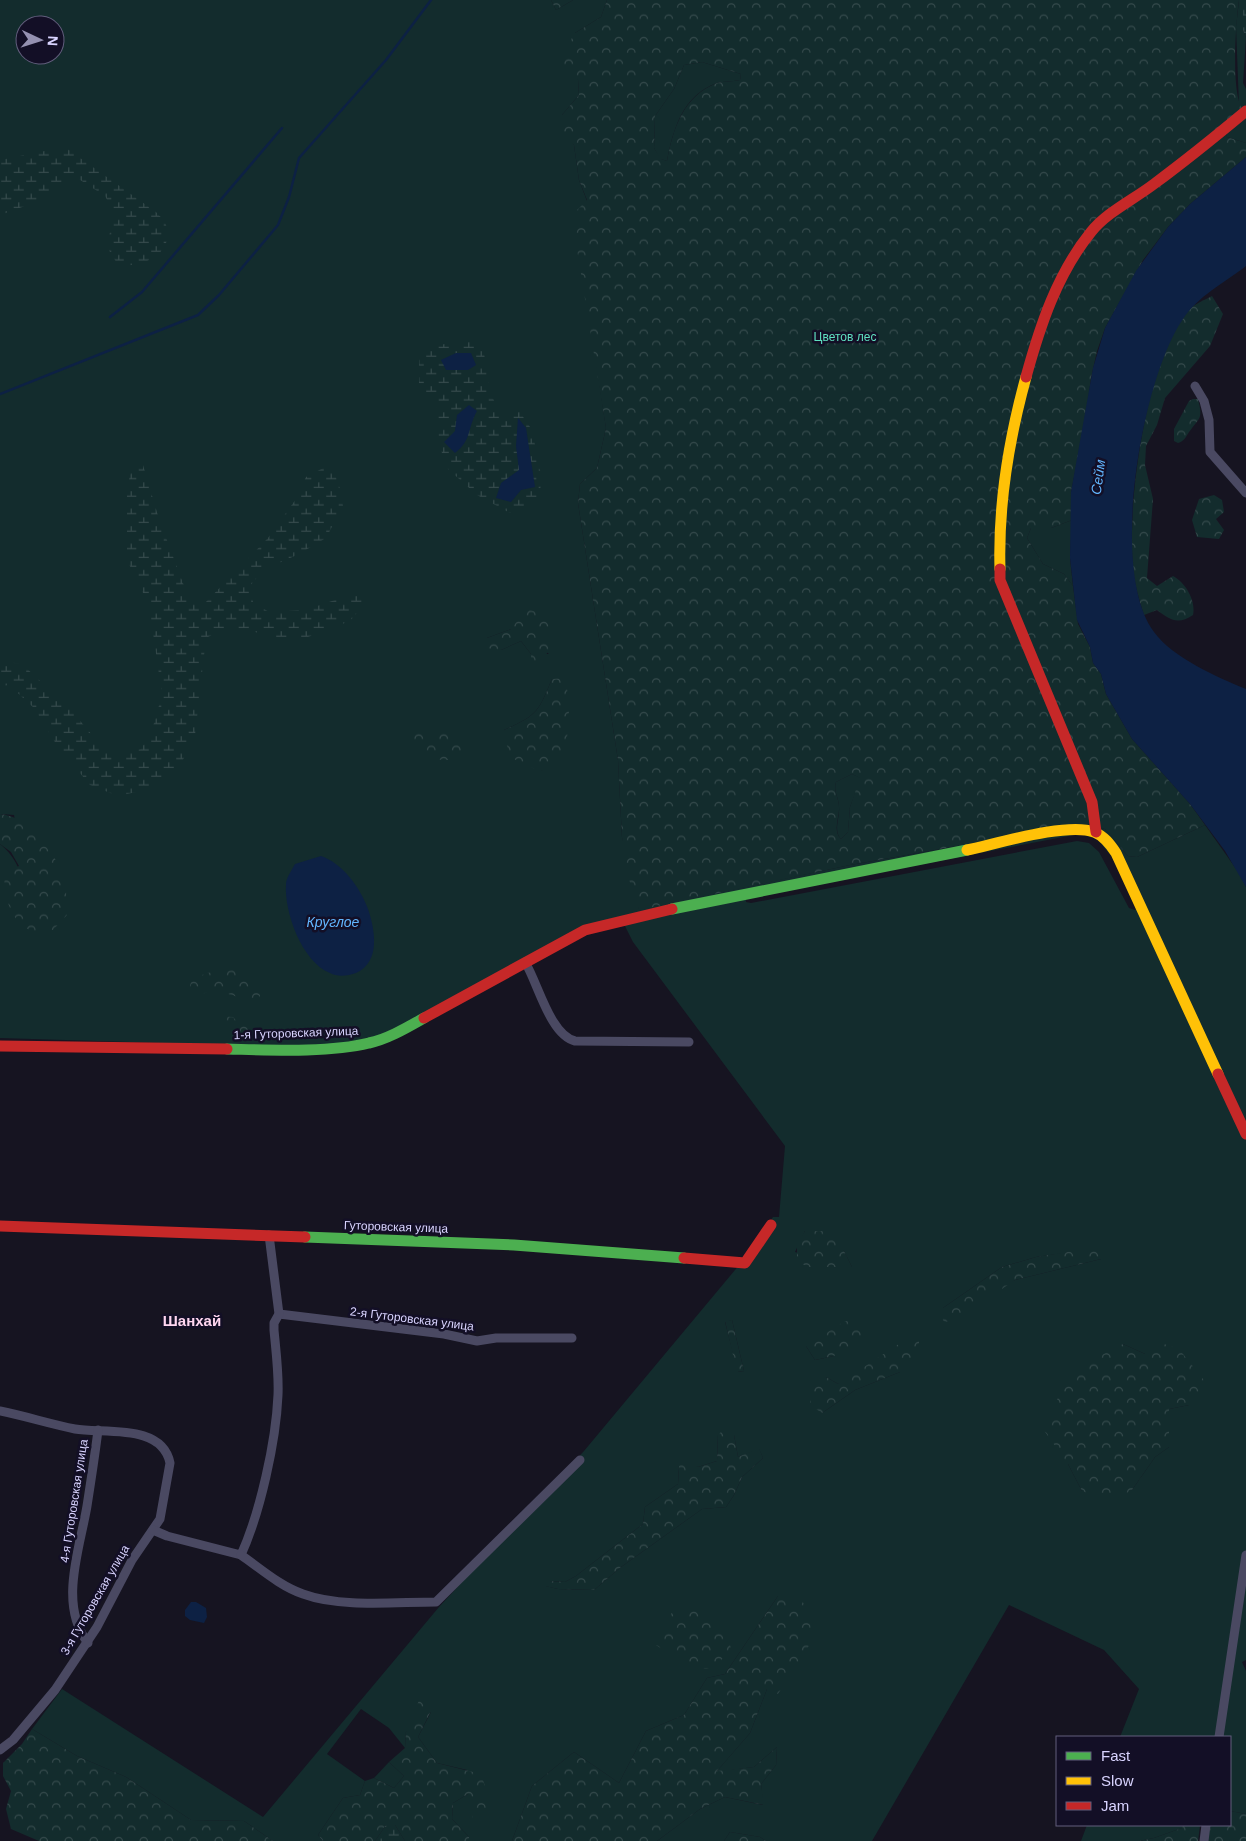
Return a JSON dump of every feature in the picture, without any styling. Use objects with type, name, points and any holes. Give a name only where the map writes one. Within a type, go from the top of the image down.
[{"type":"street","points":[[1246,111],[1153,184],[1118,208],[1092,230],[1080,246],[1051,300],[1028,369],[1007,460],[997,557],[1000,580],[1092,802],[1096,832],[1107,840],[1116,854],[1246,1134]]},
{"type":"street","points":[[1195,386],[1204,402],[1209,420],[1210,452],[1246,492]]},
{"type":"street","name":"1-я Гуторовская улица","points":[[0,1046],[272,1050],[354,1046],[371,1043],[410,1026],[585,930],[622,920],[1069,829],[1096,832]]},
{"type":"street","points":[[525,962],[556,1028],[568,1039],[689,1042]]},
{"type":"street","name":"Гуторовская улица","points":[[0,1226],[161,1234],[270,1235],[516,1245],[744,1263],[771,1225]]},
{"type":"street","points":[[241,1555],[252,1532],[274,1433],[279,1393],[274,1323],[279,1314],[270,1235]]},
{"type":"street","name":"2-я Гуторовская улица","points":[[279,1314],[444,1334],[467,1340],[572,1338]]},
{"type":"street","name":"4-я Гуторовская улица","points":[[0,1410],[76,1429],[98,1430],[73,1581],[75,1620],[81,1635],[88,1643]]},
{"type":"street","name":"3-я Гуторовская улица","points":[[0,1750],[13,1740],[34,1718],[64,1678],[88,1643],[132,1560],[160,1519],[169,1477],[170,1463],[167,1452],[158,1444],[136,1434],[116,1430],[98,1430]]},
{"type":"street","points":[[154,1530],[167,1536],[241,1555],[294,1590],[320,1599],[344,1602],[436,1602],[580,1460]]},
{"type":"street","points":[[1219,1736],[1246,1554]]},
{"type":"street","points":[[1204,1841],[1206,1826]]},
{"type":"green space","points":[[0,0],[551,0],[556,10],[573,0],[607,0],[601,17],[575,33],[579,95],[562,115],[568,137],[574,145],[579,180],[587,201],[594,348],[606,428],[597,468],[580,484],[578,503],[618,760],[622,837],[639,909],[850,865],[1082,824],[1105,829],[1128,856],[1137,857],[1205,825],[1239,873],[1246,887],[1246,1660],[1242,1662],[1246,1671],[1246,1814],[1231,1811],[1231,1736],[1120,1736],[1139,1689],[1104,1650],[1009,1605],[872,1841],[766,1841],[760,1837],[730,1832],[724,1841],[657,1841],[700,1809],[725,1797],[763,1805],[761,1784],[776,1765],[777,1747],[754,1767],[716,1772],[750,1733],[767,1689],[778,1596],[725,1674],[707,1678],[684,1715],[646,1731],[619,1783],[574,1752],[532,1786],[512,1841],[469,1841],[469,1837],[452,1819],[453,1803],[468,1794],[467,1770],[437,1763],[418,1737],[431,1712],[406,1732],[405,1748],[389,1728],[361,1709],[327,1754],[365,1781],[360,1795],[343,1798],[318,1835],[323,1841],[273,1841],[244,1821],[191,1820],[126,1777],[77,1756],[32,1729],[62,1689],[263,1817],[439,1607],[584,1451],[745,1258],[773,1217],[779,1217],[785,1146],[633,942],[622,920],[585,930],[369,1045],[226,1045],[0,1038],[0,844],[9,852],[20,872],[27,896],[33,931],[14,815],[0,814]],"holes":[[[511,629],[549,654],[531,654],[521,641],[501,650],[487,638]],[[552,679],[542,771],[504,730],[524,720],[540,706]],[[1079,834],[1097,839],[1112,857],[1137,907],[1135,910],[1129,908],[1099,852],[1089,843],[1077,841],[751,903],[746,902],[746,898]],[[805,1231],[844,1251],[852,1267],[795,1252]],[[1101,1248],[1101,1259],[1015,1280],[943,1308],[1002,1267],[1036,1257]],[[732,1320],[744,1371],[738,1372],[725,1322]],[[1123,1344],[1145,1354],[1189,1405],[1169,1409],[1169,1447],[1155,1457],[1132,1490],[1082,1491],[1068,1464]],[[806,1346],[834,1356],[815,1360]],[[900,1372],[855,1390],[822,1413],[826,1377],[838,1384]],[[718,1435],[734,1435],[738,1457],[759,1449],[763,1458],[742,1477],[726,1507],[702,1509],[621,1567],[594,1590],[558,1589],[546,1586],[550,1581],[565,1582],[576,1576],[643,1524],[645,1507],[678,1484],[679,1466],[698,1467],[717,1461]]]},
{"type":"green space","points":[[551,0],[573,0],[556,10]]},
{"type":"green space","name":"Цветов лес","points":[[607,0],[1239,0],[1235,75],[1240,103],[1244,111],[1225,125],[1227,137],[1246,143],[1246,157],[1190,204],[1168,227],[1143,260],[1105,328],[1097,351],[1071,492],[1072,520],[1051,528],[1031,528],[1027,538],[1043,564],[1064,574],[1073,586],[1078,624],[1090,647],[1093,663],[1101,674],[1106,694],[1132,739],[1190,804],[1205,825],[1137,857],[1128,856],[1105,829],[1082,824],[850,865],[639,910],[626,870],[622,837],[618,760],[578,503],[580,484],[597,468],[606,428],[575,237],[574,213],[587,200],[579,180],[574,145],[559,132],[562,115],[579,95],[578,79],[558,61],[575,33],[601,17]],"holes":[[[702,62],[741,74],[740,80],[717,83],[696,96],[681,115],[676,126],[667,161],[661,159],[654,148],[655,116],[674,89],[684,65]],[[852,774],[860,778],[850,807],[848,832],[841,839],[837,832],[839,807],[835,785],[836,782]]]},
{"type":"green space","points":[[1239,0],[1243,0],[1243,30],[1246,38],[1243,83],[1246,89],[1246,143],[1227,137],[1225,125],[1239,106],[1236,27]]},
{"type":"green space","points":[[1243,0],[1246,0],[1246,38],[1243,30]]},
{"type":"green space","points":[[702,62],[741,74],[740,80],[717,83],[705,88],[696,96],[681,114],[676,125],[667,161],[660,159],[654,148],[655,116],[674,89],[684,65]]},
{"type":"green space","points":[[65,147],[162,218],[168,235],[166,244],[161,251],[154,257],[137,264],[118,265],[107,247],[114,212],[105,196],[74,176],[58,184],[36,202],[0,215],[0,160]]},
{"type":"green space","points":[[1212,296],[1223,314],[1210,346],[1165,398],[1157,425],[1146,446],[1145,465],[1153,499],[1147,578],[1157,586],[1173,576],[1178,579],[1189,593],[1194,610],[1193,615],[1188,618],[1174,620],[1157,610],[1144,615],[1137,591],[1132,540],[1137,471],[1151,395],[1161,361],[1174,332],[1189,310]]},
{"type":"green space","points":[[475,338],[484,353],[490,394],[502,414],[518,409],[532,430],[542,480],[538,499],[510,513],[477,495],[448,469],[439,445],[437,408],[419,384],[419,358],[440,345]]},
{"type":"green space","points":[[1198,399],[1200,417],[1185,439],[1178,443],[1174,441],[1174,429],[1189,401]]},
{"type":"green space","points":[[143,465],[159,519],[189,599],[204,604],[268,538],[296,499],[306,477],[327,466],[338,480],[343,506],[326,538],[299,554],[263,570],[250,586],[253,602],[269,612],[305,610],[350,595],[369,598],[350,621],[308,637],[270,637],[247,629],[226,628],[206,638],[195,735],[179,768],[145,790],[118,796],[90,785],[58,747],[34,708],[9,685],[0,686],[0,661],[22,664],[71,710],[97,741],[116,755],[141,749],[152,730],[162,695],[149,605],[127,560],[127,489],[132,466]]},
{"type":"green space","points":[[1214,495],[1222,500],[1224,512],[1216,519],[1224,530],[1219,539],[1197,537],[1192,520],[1199,499]]},
{"type":"green space","points":[[1072,520],[1070,558],[1073,586],[1064,574],[1043,564],[1027,538],[1031,528],[1051,528]]},
{"type":"green space","points":[[526,609],[545,614],[550,630],[550,647],[543,659],[536,665],[531,664],[531,654],[521,641],[501,650],[485,648],[487,638],[511,629]]},
{"type":"green space","points":[[565,678],[569,718],[567,739],[562,759],[542,771],[519,762],[510,754],[504,730],[530,716],[540,706],[552,679]]},
{"type":"green space","points":[[423,728],[446,732],[458,738],[462,750],[460,759],[437,759],[422,750],[412,737]]},
{"type":"green space","points":[[852,774],[861,778],[850,807],[848,832],[841,839],[837,832],[839,807],[835,785],[836,782]]},
{"type":"green space","points":[[0,814],[23,822],[33,830],[50,849],[56,861],[65,884],[67,915],[53,930],[35,932],[26,928],[19,922],[9,906],[5,888],[6,872],[19,866],[11,852],[0,844]]},
{"type":"green space","points":[[234,970],[257,984],[262,991],[258,1000],[247,1000],[216,990],[194,996],[189,992],[191,981],[206,973]]},
{"type":"green space","points":[[217,1016],[233,1017],[241,1026],[249,1026],[251,1034],[245,1037],[234,1037],[222,1027]]},
{"type":"green space","points":[[805,1231],[827,1231],[844,1251],[852,1267],[808,1267],[797,1261],[797,1244]]},
{"type":"green space","points":[[1101,1248],[1104,1253],[1101,1259],[1015,1280],[957,1320],[944,1322],[941,1315],[943,1308],[1002,1267],[1036,1257]]},
{"type":"green space","points":[[732,1320],[744,1371],[737,1372],[725,1321]]},
{"type":"green space","points":[[845,1321],[863,1322],[867,1335],[834,1356],[815,1360],[806,1346]]},
{"type":"green space","points":[[911,1336],[919,1339],[919,1347],[900,1372],[855,1390],[822,1413],[810,1405],[810,1388],[826,1377],[838,1384]]},
{"type":"green space","points":[[1158,1342],[1179,1349],[1207,1384],[1189,1405],[1169,1409],[1169,1447],[1155,1457],[1132,1490],[1111,1502],[1082,1491],[1068,1464],[1043,1429],[1068,1377],[1090,1361],[1123,1344],[1145,1354]]},
{"type":"green space","points":[[724,1429],[734,1435],[738,1457],[759,1448],[763,1458],[742,1477],[726,1507],[702,1509],[621,1567],[594,1590],[558,1589],[545,1586],[549,1581],[565,1582],[576,1576],[643,1524],[645,1507],[678,1484],[679,1466],[685,1461],[698,1467],[717,1461],[718,1435]]},
{"type":"green space","points":[[778,1596],[798,1596],[811,1613],[810,1644],[778,1694],[767,1689],[750,1733],[717,1771],[754,1767],[777,1747],[776,1765],[761,1784],[764,1805],[725,1797],[700,1809],[657,1841],[512,1841],[532,1786],[574,1752],[619,1783],[646,1731],[684,1715],[707,1678],[725,1674]]},
{"type":"green space","points":[[676,1607],[699,1608],[726,1634],[731,1648],[715,1668],[694,1669],[651,1642]]},
{"type":"green space","points":[[420,1698],[432,1699],[431,1711],[418,1737],[437,1763],[481,1774],[491,1804],[473,1818],[468,1794],[453,1803],[452,1819],[469,1837],[469,1841],[405,1841],[395,1825],[386,1825],[375,1841],[323,1841],[318,1835],[343,1798],[360,1795],[365,1781],[374,1778],[394,1788],[404,1776],[389,1762],[405,1748],[406,1732]]},
{"type":"green space","points":[[32,1729],[77,1756],[126,1777],[191,1820],[244,1821],[273,1841],[39,1841],[11,1829],[6,1809],[11,1791],[3,1776],[3,1763],[22,1744]]},
{"type":"green space","points":[[389,1762],[404,1776],[394,1788],[374,1778]]},
{"type":"green space","points":[[1231,1811],[1246,1814],[1246,1841],[1207,1841],[1210,1826],[1231,1826]]},
{"type":"green space","points":[[386,1825],[395,1825],[405,1841],[375,1841]]},
{"type":"green space","points":[[1087,1826],[1183,1826],[1182,1828],[1154,1838],[1139,1841],[1081,1841]]},
{"type":"green space","points":[[1183,1826],[1200,1826],[1198,1841],[1139,1841],[1154,1838],[1182,1828]]},
{"type":"green space","points":[[730,1832],[760,1837],[766,1841],[724,1841]]},
{"type":"water","name":"Сейм","points":[[1246,157],[1246,266],[1196,303],[1183,319],[1168,347],[1155,384],[1144,428],[1136,475],[1132,522],[1133,566],[1140,603],[1154,632],[1172,650],[1196,666],[1246,689],[1246,887],[1225,851],[1190,804],[1132,739],[1106,694],[1101,674],[1093,663],[1090,647],[1077,620],[1070,558],[1071,492],[1093,368],[1105,328],[1136,271],[1168,227],[1190,204]]},
{"type":"water","points":[[456,353],[471,353],[476,365],[468,370],[446,370],[441,360]]},
{"type":"water","points":[[469,405],[477,411],[467,439],[455,453],[444,442],[455,431],[457,415]]},
{"type":"water","points":[[518,418],[526,428],[535,487],[521,490],[511,502],[496,498],[501,483],[519,470],[516,446]]},
{"type":"water","name":"Круглое","points":[[321,856],[336,864],[355,884],[365,901],[371,917],[374,936],[373,953],[364,968],[353,974],[343,976],[330,973],[311,958],[297,935],[288,908],[286,884],[295,864]]},
{"type":"water","points":[[191,1602],[196,1602],[206,1608],[207,1617],[204,1623],[190,1620],[185,1616],[185,1610]]},
{"type":"waterway","points":[[0,394],[198,315],[219,295],[278,225],[289,197],[299,158],[386,60],[431,0]]},
{"type":"waterway","points":[[110,317],[142,292],[282,128]]},
{"type":"traffic: fast","points":[[672,909],[967,850]]},
{"type":"traffic: fast","points":[[227,1049],[299,1050],[353,1046],[383,1039],[424,1018]]},
{"type":"traffic: fast","points":[[305,1237],[514,1245],[684,1258]]},
{"type":"traffic: slow","points":[[1000,569],[1001,520],[1006,472],[1014,424],[1026,377]]},
{"type":"traffic: slow","points":[[967,850],[1031,835],[1067,830],[1094,832],[1104,838],[1116,853],[1218,1074]]},
{"type":"traffic: jam","points":[[1026,377],[1037,339],[1059,283],[1068,265],[1091,232],[1105,218],[1166,175],[1246,111]]},
{"type":"traffic: jam","points":[[1000,569],[1000,580],[1092,802],[1096,832]]},
{"type":"traffic: jam","points":[[424,1018],[585,930],[672,909]]},
{"type":"traffic: jam","points":[[0,1046],[227,1049]]},
{"type":"traffic: jam","points":[[1218,1074],[1246,1134]]},
{"type":"traffic: jam","points":[[684,1258],[745,1263],[771,1225]]},
{"type":"traffic: jam","points":[[0,1226],[305,1237]]},
{"type":"district","name":"Шанхай","points":[[192,1321]]}]
